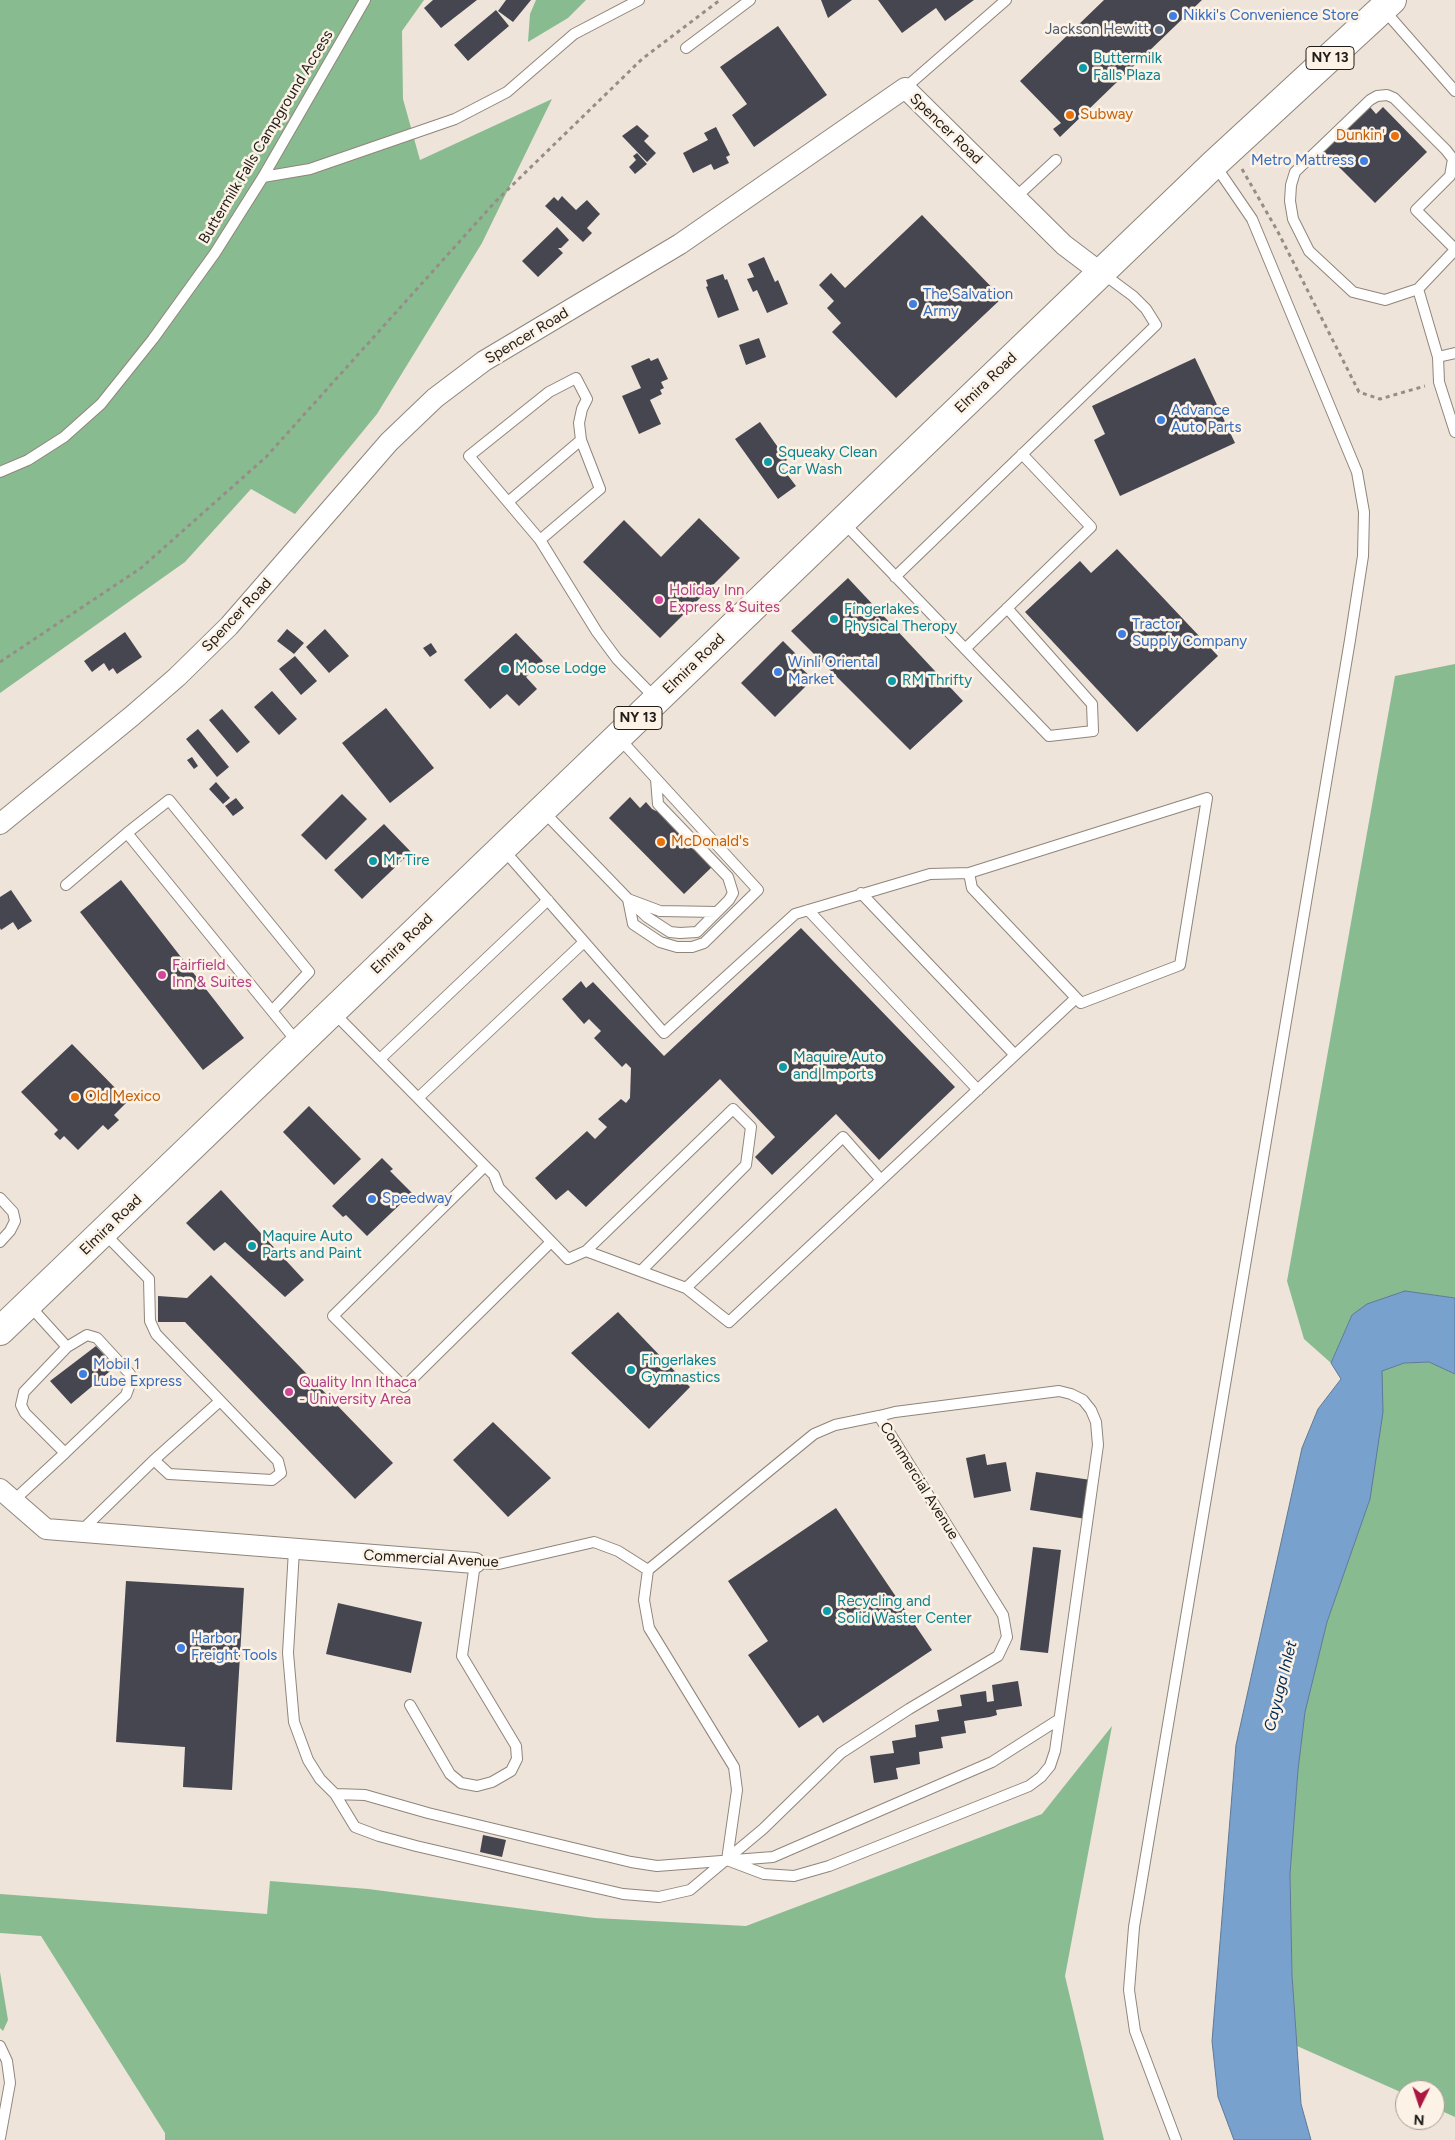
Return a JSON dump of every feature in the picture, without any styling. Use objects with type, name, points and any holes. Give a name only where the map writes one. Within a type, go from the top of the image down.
[{"type":"highway","name":"Elmira Road","points":[[0,1331],[1222,156],[1388,5]]},
{"type":"street","name":"Spencer Road","points":[[0,824],[132,716],[223,632],[389,442],[435,398],[484,361],[680,244],[905,88],[1064,245],[1101,273]]},
{"type":"street","name":"Commercial Avenue","points":[[6,1496],[46,1530],[475,1563]]},
{"type":"lane","name":"Buttermilk Falls Campground Access","points":[[0,472],[28,460],[64,437],[101,404],[153,339],[198,276],[263,177],[365,0]]},
{"type":"lane","points":[[263,177],[310,170],[455,119],[507,92],[574,34],[639,0]]},
{"type":"lane","points":[[686,48],[750,0]]},
{"type":"lane","points":[[905,88],[1006,0]]},
{"type":"lane","points":[[1388,5],[1455,91]]},
{"type":"lane","points":[[1387,95],[1394,98],[1446,150],[1452,159],[1450,176],[1416,210],[1455,249],[1418,289],[1385,300],[1369,298],[1353,292],[1341,283],[1309,251],[1293,219],[1290,201],[1291,186],[1295,172],[1370,100],[1377,96],[1387,95]]},
{"type":"lane","points":[[1176,2140],[1135,2031],[1129,1990],[1134,1927],[1350,640],[1363,556],[1364,521],[1357,472],[1252,219],[1222,156]]},
{"type":"lane","points":[[1016,197],[1056,160]]},
{"type":"lane","points":[[895,577],[1156,325],[1146,309],[1134,296],[1101,273]]},
{"type":"lane","points":[[1418,289],[1438,357],[1439,382],[1455,432]]},
{"type":"lane","points":[[1438,357],[1455,353]]},
{"type":"lane","points":[[540,540],[600,489],[581,440],[579,423],[582,409],[588,399],[576,378],[549,392],[469,456],[540,540],[597,632],[617,659],[657,700]]},
{"type":"lane","points":[[508,502],[581,440]]},
{"type":"lane","points":[[965,649],[1091,527],[1022,454]]},
{"type":"lane","points":[[842,522],[1049,736],[1093,731],[1092,704],[1007,608]]},
{"type":"lane","points":[[618,737],[758,890],[704,942],[692,947],[677,947],[660,942],[634,924],[628,899]]},
{"type":"lane","points":[[542,810],[647,917],[670,932],[680,934],[697,932],[730,900],[733,893],[728,876],[658,804],[656,779]]},
{"type":"lane","points":[[502,848],[664,1033],[795,914],[930,874],[969,873],[1206,798],[1180,965],[1081,1003],[972,888],[969,873]]},
{"type":"lane","points":[[66,885],[169,800],[309,972],[272,1011]]},
{"type":"lane","points":[[127,833],[299,1044]]},
{"type":"lane","points":[[861,893],[1015,1055]]},
{"type":"lane","points":[[628,899],[660,911],[718,912]]},
{"type":"lane","points":[[380,1060],[548,900]]},
{"type":"lane","points":[[808,910],[978,1090]]},
{"type":"lane","points":[[418,1098],[584,942]]},
{"type":"lane","points":[[586,1251],[686,1288],[728,1322],[1076,998]]},
{"type":"lane","points":[[333,1012],[494,1175],[498,1188],[568,1259],[586,1251],[733,1109],[751,1127],[746,1165],[641,1271]]},
{"type":"lane","points":[[686,1288],[843,1137],[881,1180]]},
{"type":"lane","points":[[485,1166],[333,1316],[404,1387],[551,1242]]},
{"type":"lane","points":[[0,1198],[13,1212],[15,1221],[0,1242]]},
{"type":"lane","points":[[103,1232],[149,1279],[150,1321],[156,1334],[278,1461],[281,1473],[272,1480],[169,1474],[154,1460]]},
{"type":"lane","points":[[28,1304],[68,1346]]},
{"type":"lane","points":[[6,1496],[64,1454],[126,1395],[130,1384],[130,1374],[97,1338],[87,1335],[68,1346],[24,1392],[21,1404],[25,1414],[64,1454]]},
{"type":"lane","points":[[727,1860],[764,1874],[794,1876],[829,1866],[1029,1786],[1041,1777],[1050,1766],[1055,1751],[1096,1460],[1096,1422],[1092,1410],[1083,1400],[1072,1394],[1059,1392],[895,1412],[879,1416]]},
{"type":"lane","points":[[79,1533],[154,1460],[220,1401]]},
{"type":"lane","name":"Commercial Avenue","points":[[294,1550],[288,1653],[294,1722],[308,1760],[320,1779],[335,1794],[355,1827],[379,1836],[623,1894],[659,1897],[690,1890],[763,1829],[841,1753],[909,1709],[998,1656],[1007,1637],[1003,1615],[879,1416],[835,1425],[814,1434],[648,1570],[618,1551],[594,1542],[499,1564],[475,1563]]},
{"type":"lane","points":[[410,1705],[450,1774],[460,1783],[477,1786],[492,1782],[511,1771],[517,1759],[516,1746],[462,1656],[475,1563]]},
{"type":"lane","points":[[648,1570],[644,1600],[649,1628],[734,1767],[737,1790],[727,1860]]},
{"type":"lane","points":[[335,1794],[365,1795],[428,1814],[631,1862],[657,1866],[773,1858],[992,1762],[1058,1720]]},
{"type":"lane","points":[[0,2046],[7,2061],[10,2083],[0,2138]]},
{"type":"path","points":[[0,662],[141,568],[266,457],[495,202],[642,59],[720,0]]},
{"type":"path","points":[[1222,156],[1278,232],[1359,392],[1380,399],[1439,382]]},
{"type":"green space","points":[[0,0],[424,0],[402,31],[403,99],[420,160],[552,99],[482,243],[377,414],[295,514],[251,489],[185,562],[0,693]]},
{"type":"green space","points":[[536,0],[586,0],[568,18],[528,42],[530,14]]},
{"type":"green space","points":[[1455,664],[1455,1298],[1405,1291],[1352,1315],[1331,1363],[1304,1339],[1287,1281],[1395,676]]},
{"type":"green space","points":[[1429,1362],[1455,1374],[1455,2117],[1445,2112],[1445,2080],[1395,2080],[1395,2090],[1297,2046],[1292,1975],[1290,1874],[1298,1770],[1305,1711],[1327,1622],[1370,1499],[1382,1370],[1404,1363]]},
{"type":"green space","points":[[1112,1726],[1065,1976],[1104,2140],[165,2140],[165,2133],[41,1936],[0,1933],[0,1894],[267,1914],[270,1881],[368,1889],[595,1918],[746,1926],[1042,1814]]},
{"type":"green space","points":[[0,1972],[8,2020],[3,2031],[0,2028]]},
{"type":"water","name":"Cayuga Inlet","points":[[1405,1291],[1455,1298],[1455,1374],[1429,1362],[1404,1363],[1382,1371],[1383,1412],[1370,1499],[1327,1622],[1305,1712],[1298,1770],[1290,1874],[1292,1975],[1301,2104],[1311,2140],[1234,2140],[1218,2097],[1212,2041],[1236,1745],[1302,1448],[1318,1409],[1341,1379],[1331,1363],[1352,1315],[1367,1304]]},
{"type":"building","points":[[433,0],[477,0],[441,28],[424,8]]},
{"type":"building","points":[[506,0],[531,0],[513,22],[498,11]]},
{"type":"building","points":[[821,0],[852,0],[828,18]]},
{"type":"building","points":[[878,0],[974,0],[945,21],[936,8],[902,33]]},
{"type":"building","name":"Buttermilk Falls Plaza","points":[[1104,0],[1202,0],[1060,137],[1053,129],[1061,123],[1020,81]]},
{"type":"building","points":[[496,10],[509,26],[468,61],[454,45]]},
{"type":"building","points":[[778,26],[827,95],[754,147],[732,115],[747,104],[720,67]]},
{"type":"building","points":[[1370,107],[1376,114],[1383,107],[1427,152],[1375,203],[1324,152]]},
{"type":"building","points":[[637,125],[649,136],[644,141],[656,153],[647,162],[622,136]]},
{"type":"building","points":[[716,127],[730,155],[726,157],[729,163],[714,170],[711,164],[693,173],[683,153],[708,140],[704,133]]},
{"type":"building","points":[[637,153],[647,164],[635,174],[629,167],[636,160],[633,156]]},
{"type":"building","points":[[562,196],[576,210],[587,200],[600,214],[587,228],[592,233],[583,242],[545,206],[554,197],[558,201]]},
{"type":"building","name":"The Salvation Army","points":[[922,215],[1002,298],[896,398],[832,332],[841,323],[827,308],[834,301],[819,285],[831,273],[845,288]]},
{"type":"building","points":[[557,227],[569,240],[561,248],[558,248],[563,253],[538,277],[522,261]]},
{"type":"building","points":[[764,257],[775,282],[778,280],[788,304],[767,313],[757,290],[753,292],[747,279],[754,277],[748,264]]},
{"type":"building","points":[[723,274],[725,280],[727,279],[739,310],[718,318],[706,287],[708,286],[706,280]]},
{"type":"building","points":[[759,338],[766,357],[746,365],[739,345]]},
{"type":"building","points":[[649,358],[651,361],[658,358],[668,379],[661,382],[664,388],[660,390],[662,394],[650,400],[661,424],[639,434],[622,396],[641,388],[631,366]]},
{"type":"building","name":"Advance Auto Parts","points":[[1195,358],[1235,443],[1120,496],[1094,440],[1105,434],[1092,406]]},
{"type":"building","name":"Squeaky Clean Car Wash","points":[[760,422],[787,460],[780,465],[796,486],[778,499],[735,439]]},
{"type":"building","name":"Holiday Inn Express & Suites","points":[[699,518],[740,558],[660,638],[583,562],[624,520],[661,557]]},
{"type":"building","name":"Tractor Supply Company","points":[[1117,549],[1218,656],[1137,732],[1025,612],[1080,561],[1091,573]]},
{"type":"building","name":"RM Thrifty","points":[[848,578],[963,701],[910,750],[791,631]]},
{"type":"building","points":[[287,629],[304,643],[294,654],[277,641]]},
{"type":"building","points":[[325,629],[349,656],[329,673],[306,647]]},
{"type":"building","points":[[125,632],[142,657],[117,674],[113,668],[109,671],[104,663],[92,672],[84,661]]},
{"type":"building","name":"Moose Lodge","points":[[516,633],[543,661],[526,677],[537,689],[519,706],[507,694],[490,709],[464,680]]},
{"type":"building","name":"Winli Oriental Market","points":[[783,641],[803,661],[798,665],[813,679],[775,717],[741,683]]},
{"type":"building","points":[[431,643],[437,652],[430,657],[423,648]]},
{"type":"building","points":[[295,656],[317,681],[301,695],[279,669]]},
{"type":"building","points":[[272,691],[297,719],[279,735],[254,707]]},
{"type":"building","points":[[386,708],[434,768],[390,803],[342,743]]},
{"type":"building","points":[[222,709],[250,742],[237,753],[209,720]]},
{"type":"building","points":[[198,729],[229,767],[217,777],[186,739]]},
{"type":"building","points":[[192,757],[198,766],[194,769],[187,760]]},
{"type":"building","points":[[216,782],[230,798],[223,804],[209,789]]},
{"type":"building","points":[[342,794],[367,819],[326,860],[301,835]]},
{"type":"building","name":"McDonald's","points":[[630,797],[640,808],[646,802],[652,809],[656,811],[658,809],[714,865],[684,894],[609,818]]},
{"type":"building","points":[[236,798],[244,808],[233,816],[225,806]]},
{"type":"building","name":"Mr Tire","points":[[384,824],[411,852],[362,899],[334,870]]},
{"type":"building","name":"Fairfield Inn & Suites","points":[[121,880],[244,1038],[203,1070],[80,912]]},
{"type":"building","points":[[11,890],[32,921],[18,930],[13,922],[1,930],[0,897]]},
{"type":"building","name":"Maquire Auto and Imports","points":[[801,928],[955,1087],[879,1160],[836,1114],[772,1175],[755,1157],[775,1137],[720,1079],[586,1207],[568,1190],[556,1200],[535,1178],[587,1131],[595,1139],[607,1127],[598,1119],[621,1099],[626,1103],[630,1098],[631,1068],[626,1063],[622,1067],[594,1038],[601,1031],[589,1019],[584,1024],[562,999],[581,981],[586,988],[593,982],[664,1056]]},
{"type":"building","name":"Old Mexico","points":[[72,1044],[128,1101],[114,1115],[119,1120],[108,1130],[103,1125],[78,1150],[64,1136],[60,1140],[54,1134],[58,1130],[21,1092]]},
{"type":"building","name":"Speedway","points":[[309,1106],[361,1159],[334,1185],[283,1132]]},
{"type":"building","name":"Speedway","points":[[382,1158],[393,1169],[390,1171],[412,1193],[367,1236],[346,1215],[343,1217],[332,1206]]},
{"type":"building","name":"Maquire Auto Parts and Paint","points":[[221,1190],[304,1280],[285,1297],[225,1242],[214,1251],[186,1223]]},
{"type":"building","name":"Quality Inn Ithaca - University Area","points":[[211,1275],[393,1463],[355,1499],[185,1322],[158,1322],[158,1296],[187,1298]]},
{"type":"building","name":"Fingerlakes Gymnastics","points":[[618,1312],[690,1387],[649,1429],[571,1353]]},
{"type":"building","name":"Mobil 1 Lube Express","points":[[96,1346],[115,1367],[71,1404],[50,1381]]},
{"type":"building","points":[[493,1422],[551,1478],[508,1517],[453,1460]]},
{"type":"building","points":[[985,1454],[987,1465],[1006,1462],[1011,1491],[974,1498],[966,1458]]},
{"type":"building","points":[[1036,1472],[1091,1480],[1086,1519],[1030,1510]]},
{"type":"building","name":"Recycling and Solid Waster Center","points":[[836,1508],[932,1650],[823,1723],[818,1715],[799,1728],[748,1655],[768,1641],[728,1581]]},
{"type":"building","points":[[1033,1547],[1061,1550],[1048,1653],[1020,1650]]},
{"type":"building","name":"Harbor Freight Tools","points":[[126,1581],[244,1588],[232,1790],[183,1787],[185,1747],[116,1742]]},
{"type":"building","points":[[338,1603],[422,1622],[411,1673],[326,1654]]},
{"type":"building","points":[[1018,1681],[1022,1706],[996,1710],[997,1715],[990,1717],[964,1721],[966,1733],[941,1737],[943,1748],[919,1752],[920,1764],[896,1768],[898,1779],[874,1783],[870,1756],[894,1753],[892,1741],[916,1737],[915,1725],[939,1721],[937,1710],[962,1706],[960,1695],[986,1691],[987,1702],[994,1701],[992,1685]]},
{"type":"building","points":[[483,1835],[506,1840],[502,1857],[480,1852]]},
{"type":"place","name":"Nikki's Convenience Store","points":[[1173,16]]},
{"type":"place","name":"Jackson Hewitt","points":[[1159,30]]},
{"type":"place","name":"Buttermilk Falls Plaza","points":[[1083,68]]},
{"type":"place","name":"Subway","points":[[1070,115]]},
{"type":"place","name":"Dunkin'","points":[[1395,136]]},
{"type":"place","name":"Metro Mattress","points":[[1364,161]]},
{"type":"place","name":"The Salvation Army","points":[[913,304]]},
{"type":"place","name":"Advance Auto Parts","points":[[1161,420]]},
{"type":"place","name":"Squeaky Clean Car Wash","points":[[768,462]]},
{"type":"place","name":"Holiday Inn Express & Suites","points":[[659,600]]},
{"type":"place","name":"Fingerlakes Physical Theropy","points":[[834,619]]},
{"type":"place","name":"Tractor Supply Company","points":[[1122,634]]},
{"type":"place","name":"Moose Lodge","points":[[505,669]]},
{"type":"place","name":"Winli Oriental Market","points":[[778,672]]},
{"type":"place","name":"RM Thrifty","points":[[892,681]]},
{"type":"place","name":"McDonald's","points":[[661,842]]},
{"type":"place","name":"Mr Tire","points":[[373,861]]},
{"type":"place","name":"Fairfield Inn & Suites","points":[[162,975]]},
{"type":"place","name":"Maquire Auto and Imports","points":[[783,1067]]},
{"type":"place","name":"Old Mexico","points":[[75,1097]]},
{"type":"place","name":"Speedway","points":[[372,1199]]},
{"type":"place","name":"Maquire Auto Parts and Paint","points":[[252,1246]]},
{"type":"place","name":"Fingerlakes Gymnastics","points":[[631,1370]]},
{"type":"place","name":"Mobil 1 Lube Express","points":[[83,1374]]},
{"type":"place","name":"Quality Inn Ithaca - University Area","points":[[289,1392]]},
{"type":"place","name":"Recycling and Solid Waster Center","points":[[827,1611]]},
{"type":"place","name":"Harbor Freight Tools","points":[[181,1648]]}]
